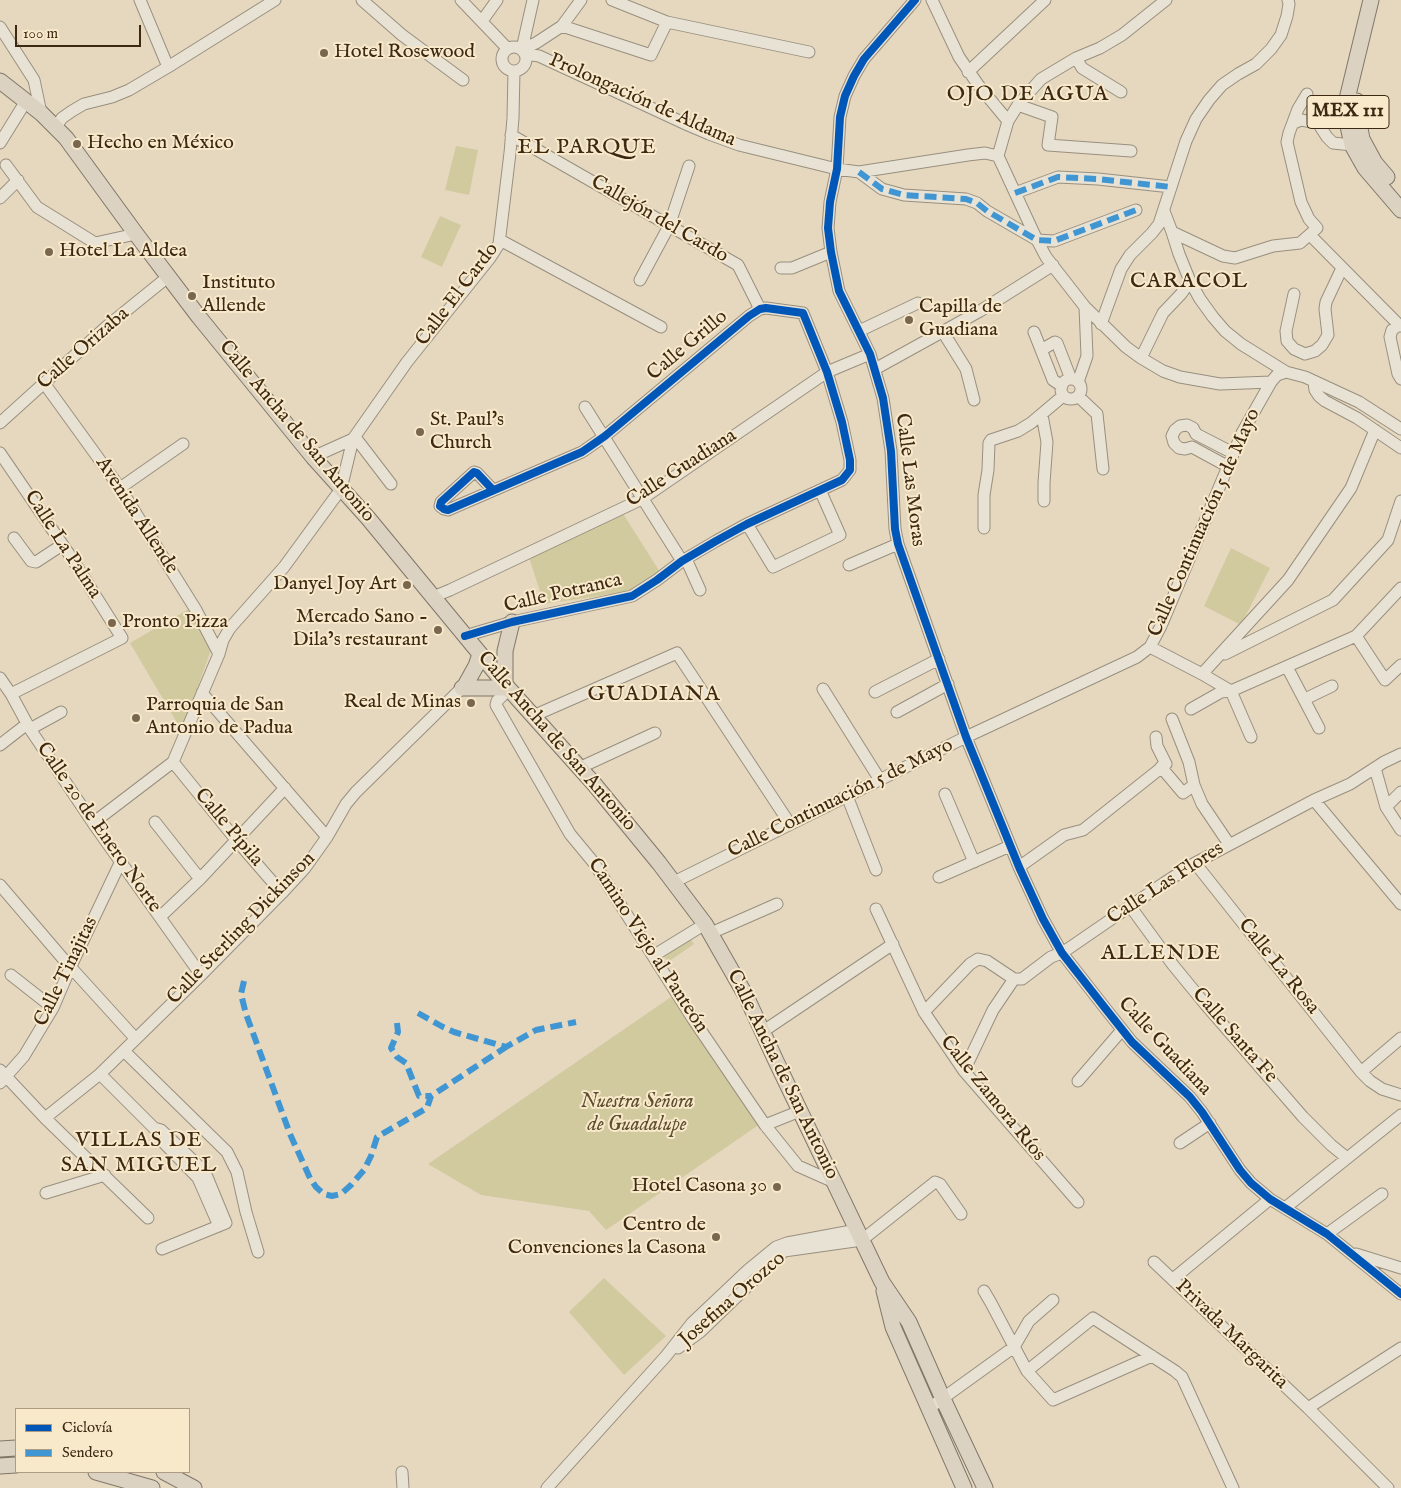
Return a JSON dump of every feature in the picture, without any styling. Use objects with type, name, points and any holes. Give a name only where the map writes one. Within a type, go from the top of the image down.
[{"type":"main road","name":"MEX 111","points":[[1371,0],[1347,99],[1348,126],[1352,145],[1366,168],[1401,210]]},
{"type":"main road","name":"MEX 111","points":[[1379,0],[1378,12],[1357,98],[1358,118],[1362,139],[1375,163],[1401,194]]},
{"type":"main road","name":"Calle Ancha de San Antonio","points":[[0,81],[41,113],[66,138],[199,317],[313,457],[368,518],[483,659],[614,808],[674,882],[708,929],[746,996],[882,1282]]},
{"type":"main road","points":[[483,659],[476,666],[464,686],[507,687],[505,651],[512,622]]},
{"type":"main road","points":[[882,1282],[909,1322],[942,1399],[985,1488]]},
{"type":"main road","points":[[882,1282],[892,1327],[962,1483],[976,1469]]},
{"type":"main road","points":[[0,1450],[15,1448]]},
{"type":"main road","points":[[0,1466],[15,1465]]},
{"type":"main road","points":[[100,1473],[152,1488]]},
{"type":"main road","points":[[166,1473],[194,1488]]},
{"type":"street","points":[[140,0],[168,67]]},
{"type":"street","points":[[362,0],[402,35],[463,80]]},
{"type":"street","points":[[461,0],[507,48]]},
{"type":"street","points":[[482,21],[497,0]]},
{"type":"street","points":[[523,51],[532,0]]},
{"type":"street","points":[[523,51],[562,26],[581,0]]},
{"type":"street","points":[[612,0],[667,22],[809,52]]},
{"type":"street","name":"Calle Las Moras","points":[[915,0],[864,59],[845,96],[840,117],[837,169],[830,202],[828,228],[839,291],[870,354],[883,398],[891,451],[895,529],[898,544],[966,737],[1010,846]]},
{"type":"street","points":[[932,0],[968,72],[1008,121]]},
{"type":"street","points":[[968,72],[1045,0]]},
{"type":"street","points":[[1166,0],[1122,35],[1100,48],[1076,58],[1041,79],[1018,105],[1008,121],[998,156],[1037,240],[1053,266],[1101,324],[1141,358],[1163,371],[1180,377],[1220,384],[1271,382],[1277,375],[1291,373],[1305,354],[1315,351],[1322,345],[1328,335],[1326,302],[1342,268]]},
{"type":"street","points":[[1101,324],[1121,269],[1130,255],[1158,224],[1164,211],[1186,141],[1196,119],[1222,85],[1256,64],[1272,49],[1287,16],[1288,0]]},
{"type":"street","points":[[56,127],[62,118],[72,110],[84,104],[112,97],[129,90],[272,1]]},
{"type":"street","points":[[562,26],[651,55],[667,22]]},
{"type":"street","points":[[0,27],[34,80],[41,113]]},
{"type":"street","points":[[517,46],[523,51],[526,58],[525,64],[521,69],[514,71],[505,67],[502,61],[502,54],[507,48],[517,46]]},
{"type":"street","name":"Prolongación de Aldama","points":[[523,51],[539,56],[709,134],[739,145],[837,169],[859,172],[985,153],[998,156]]},
{"type":"street","points":[[1076,58],[1082,68],[1120,92]]},
{"type":"street","name":"Calle El Cardo","points":[[342,489],[354,438],[407,362],[490,258],[500,240],[513,118],[514,71]]},
{"type":"street","points":[[1307,94],[1298,109],[1287,142],[1301,202],[1314,232],[1342,268],[1400,325],[1392,330],[1390,337],[1398,374],[1401,379]]},
{"type":"street","points":[[0,143],[26,101]]},
{"type":"street","points":[[1018,105],[1052,117],[1048,145],[1131,150]]},
{"type":"street","points":[[1294,123],[1301,120],[1318,123],[1333,143],[1352,145]]},
{"type":"street","name":"Callejón del Cardo","points":[[511,135],[738,265],[760,309]]},
{"type":"street","points":[[6,166],[37,207],[95,243],[136,234]]},
{"type":"street","points":[[640,280],[669,226],[688,166]]},
{"type":"street","points":[[859,172],[882,189],[904,195],[966,198],[1037,240],[1054,241],[1136,210]]},
{"type":"street","points":[[1016,193],[1058,177],[1098,179],[1171,187]]},
{"type":"street","points":[[0,198],[18,180]]},
{"type":"street","points":[[1164,211],[1190,281],[1200,299],[1225,331],[1241,344],[1291,373],[1359,402],[1401,429]]},
{"type":"street","points":[[1172,232],[1224,256],[1235,258],[1273,246],[1300,243],[1314,232]]},
{"type":"street","points":[[500,240],[660,327]]},
{"type":"street","points":[[781,268],[792,268],[831,252]]},
{"type":"street","points":[[875,369],[980,312],[1053,266]]},
{"type":"street","name":"Calle Orizaba","points":[[0,423],[106,327],[169,276]]},
{"type":"street","points":[[1141,358],[1164,313],[1190,281]]},
{"type":"street","points":[[1294,294],[1286,331],[1287,341],[1294,349],[1305,354]]},
{"type":"street","points":[[860,331],[918,303]]},
{"type":"street","points":[[984,528],[984,495],[988,470],[989,442],[1018,431],[1042,415],[1069,386],[1087,356],[1085,307]]},
{"type":"street","points":[[760,309],[766,308],[803,313],[827,372]]},
{"type":"street","name":"Calle Grillo","points":[[493,490],[577,455],[605,436],[749,316],[760,309]]},
{"type":"street","points":[[943,332],[966,369],[974,400]]},
{"type":"street","points":[[1034,332],[1053,380],[1081,389],[1078,396],[1097,414],[1103,469]]},
{"type":"street","points":[[1041,350],[1055,342],[1057,343],[1069,386]]},
{"type":"street","name":"Calle Guadiana","points":[[433,597],[642,499],[827,372],[870,354]]},
{"type":"street","name":"Calle Potranca","points":[[465,636],[512,622],[632,596],[684,560],[747,524],[842,480],[850,470],[850,460],[842,422],[827,372]]},
{"type":"street","name":"Calle Continuación 5 de Mayo","points":[[674,882],[966,737],[1136,657],[1150,647],[1242,434],[1271,382]]},
{"type":"street","points":[[1314,382],[1315,390],[1326,401],[1357,418],[1401,448]]},
{"type":"street","name":"Avenida Allende","points":[[44,383],[120,488],[196,610],[219,654]]},
{"type":"street","points":[[585,407],[605,436],[642,499],[684,560],[700,590]]},
{"type":"street","points":[[1042,415],[1047,442],[1044,502]]},
{"type":"street","points":[[1228,466],[1192,446],[1185,449],[1179,448],[1174,443],[1172,436],[1174,430],[1180,426],[1187,425],[1193,428],[1196,434],[1233,454]]},
{"type":"street","points":[[1202,674],[1288,580],[1351,488],[1375,430]]},
{"type":"street","points":[[313,457],[354,438],[391,484]]},
{"type":"street","points":[[120,488],[183,444]]},
{"type":"street","name":"Calle La Palma","points":[[0,453],[122,638],[11,694]]},
{"type":"street","points":[[93,823],[173,762],[219,654],[223,640],[230,628],[284,567],[342,489]]},
{"type":"street","points":[[747,524],[773,567],[840,535],[820,490]]},
{"type":"street","points":[[1218,658],[1333,600],[1388,540],[1401,501]]},
{"type":"street","points":[[14,538],[31,561],[36,562],[62,545]]},
{"type":"street","points":[[849,565],[898,544]]},
{"type":"street","points":[[1191,709],[1221,692],[1231,691],[1356,636],[1401,588]]},
{"type":"street","points":[[1356,636],[1385,680],[1401,665]]},
{"type":"street","points":[[1150,647],[1231,691],[1251,738]]},
{"type":"street","points":[[532,716],[677,653],[790,824]]},
{"type":"street","points":[[874,692],[939,659]]},
{"type":"street","points":[[1287,667],[1319,728]]},
{"type":"street","name":"Calle 20 de Enero Norte","points":[[0,678],[29,726],[93,823],[201,975]]},
{"type":"street","points":[[897,712],[948,684]]},
{"type":"street","name":"Calle Sterling Dickinson","points":[[45,1118],[100,1074],[282,893],[305,868],[327,837],[342,810],[356,792],[464,686]]},
{"type":"street","points":[[1304,699],[1332,686]]},
{"type":"street","name":"Camino Viejo al Panteón","points":[[507,687],[496,705],[570,834],[594,863],[694,1019],[765,1125],[798,1166],[834,1182]]},
{"type":"street","points":[[822,689],[880,780]]},
{"type":"street","points":[[202,693],[327,837]]},
{"type":"street","points":[[0,745],[29,726],[61,712]]},
{"type":"street","points":[[1172,719],[1189,762],[1194,785],[1202,804],[1229,844]]},
{"type":"street","points":[[579,768],[655,733]]},
{"type":"street","points":[[1156,737],[1164,766],[1183,793],[1194,785]]},
{"type":"street","name":"Calle Las Flores","points":[[1014,980],[1022,979],[1195,863],[1314,800],[1350,784],[1401,754]]},
{"type":"street","name":"Calle Pípila","points":[[173,762],[282,893]]},
{"type":"street","points":[[1019,867],[1064,835],[1083,830],[1164,766]]},
{"type":"street","points":[[1375,768],[1386,807],[1401,830]]},
{"type":"street","points":[[160,917],[200,879],[285,788]]},
{"type":"street","points":[[1386,807],[1401,792]]},
{"type":"street","points":[[945,794],[974,862]]},
{"type":"street","points":[[848,796],[876,870]]},
{"type":"street","points":[[1314,800],[1401,904]]},
{"type":"street","points":[[154,822],[200,879]]},
{"type":"street","points":[[940,877],[1010,846]]},
{"type":"street","name":"Calle Guadiana","points":[[1010,846],[1043,919],[1062,953],[1132,1042],[1190,1097],[1251,1183],[1270,1199],[1327,1234],[1401,1294]]},
{"type":"street","name":"Calle Tinajitas","points":[[2,1076],[24,1056],[52,1008],[121,861]]},
{"type":"street","name":"Calle La Rosa","points":[[1195,863],[1361,1072],[1382,1089],[1401,1095]]},
{"type":"street","points":[[0,885],[4,899],[71,966],[136,1038]]},
{"type":"street","points":[[653,956],[708,929],[777,904]]},
{"type":"street","name":"Calle Santa Fe","points":[[1130,906],[1173,965],[1205,1004],[1303,1117],[1347,1158]]},
{"type":"street","name":"Calle Zamora Ríos","points":[[876,909],[924,1012],[964,1071],[1078,1202]]},
{"type":"street","points":[[762,1032],[892,944]]},
{"type":"street","points":[[924,1012],[970,964],[978,959],[987,961],[1014,980],[993,1010],[964,1071]]},
{"type":"street","points":[[11,975],[52,1008]]},
{"type":"street","points":[[1078,1081],[1122,1030]]},
{"type":"street","points":[[1361,1072],[1401,1038]]},
{"type":"street","points":[[124,1051],[227,1152],[237,1172],[258,1252]]},
{"type":"street","points":[[100,1074],[201,1175],[226,1223],[162,1248]]},
{"type":"street","points":[[2,1076],[148,1218]]},
{"type":"street","points":[[765,1125],[800,1111]]},
{"type":"street","points":[[1285,1208],[1401,1116]]},
{"type":"street","points":[[1180,1143],[1210,1123]]},
{"type":"street","points":[[46,1193],[105,1175]]},
{"type":"street","points":[[859,1235],[934,1182],[940,1184],[961,1214]]},
{"type":"street","points":[[1327,1234],[1382,1194]]},
{"type":"street","points":[[1173,1280],[1270,1199]]},
{"type":"street","name":"Josefina Orozco","points":[[547,1488],[666,1356],[700,1332],[784,1251],[822,1245],[859,1235]]},
{"type":"street","points":[[1350,1252],[1401,1268]]},
{"type":"street","name":"Privada Margarita","points":[[1154,1262],[1308,1408],[1388,1488]]},
{"type":"street","points":[[984,1292],[1027,1371],[1053,1400],[1152,1356]]},
{"type":"street","points":[[928,1409],[1014,1347],[1029,1321],[1053,1300]]},
{"type":"street","points":[[1027,1371],[1093,1318],[1182,1377],[1233,1488]]},
{"type":"street","points":[[1308,1408],[1401,1348]]},
{"type":"street","points":[[402,1472],[403,1488]]},
{"type":"green space","points":[[456,146],[478,150],[469,195],[445,190]]},
{"type":"green space","points":[[440,216],[461,225],[442,267],[421,257]]},
{"type":"green space","points":[[622,512],[660,572],[630,593],[544,604],[529,557]]},
{"type":"green space","points":[[1231,548],[1270,568],[1241,625],[1204,606]]},
{"type":"green space","points":[[192,607],[211,650],[182,731],[130,643]]},
{"type":"green space","points":[[689,936],[694,944],[668,962],[662,954]]},
{"type":"green space","name":"Nuestra Señora de Guadalupe","points":[[671,997],[760,1124],[606,1230],[589,1211],[481,1195],[428,1164]]},
{"type":"green space","points":[[604,1278],[666,1336],[624,1375],[569,1312]]},
{"type":"marked path","points":[[859,172],[882,189],[904,195],[966,199],[977,203],[987,211],[1037,240],[1054,241],[1136,210]]},
{"type":"marked path","points":[[1015,193],[1058,177],[1098,179],[1171,187]]},
{"type":"marked path","points":[[244,981],[241,994],[246,1014],[290,1134],[310,1178],[324,1194],[332,1196],[341,1194],[351,1185],[364,1170],[377,1137],[427,1108],[431,1096],[506,1047]]},
{"type":"marked path","points":[[418,1013],[454,1032],[506,1047],[536,1030],[576,1022]]},
{"type":"marked path","points":[[397,1023],[398,1032],[391,1048],[397,1057],[406,1063],[419,1096],[431,1096]]},
{"type":"cycle path","points":[[915,0],[864,59],[845,96],[840,117],[837,169],[830,202],[828,228],[839,291],[870,354],[883,398],[891,451],[895,529],[898,544],[966,737],[1019,867],[1043,919],[1062,953],[1132,1042],[1190,1097],[1251,1183],[1270,1199],[1327,1234],[1401,1294]]},
{"type":"cycle path","points":[[465,636],[512,622],[632,596],[682,561],[716,541],[747,524],[842,480],[850,470],[850,460],[842,422],[827,372],[803,313],[766,308],[760,309],[749,316],[605,436],[582,452],[448,510],[440,506],[441,502],[474,472],[493,490]]},
{"type":"place","name":"Hotel Rosewood","points":[[324,53]]},
{"type":"place","name":"Hecho en México","points":[[77,144]]},
{"type":"place","name":"Hotel La Aldea","points":[[49,252]]},
{"type":"place","name":"Instituto Allende","points":[[192,296]]},
{"type":"place","name":"Capilla de Guadiana","points":[[909,320]]},
{"type":"place","name":"St. Paul's Church","points":[[420,432]]},
{"type":"place","name":"Danyel Joy Art","points":[[407,585]]},
{"type":"place","name":"Pronto Pizza","points":[[112,623]]},
{"type":"place","name":"Mercado Sano - Dila’s restaurant","points":[[438,630]]},
{"type":"place","name":"Real de Minas","points":[[471,703]]},
{"type":"place","name":"Parroquia de San Antonio de Padua","points":[[136,718]]},
{"type":"place","name":"Hotel Casona 30","points":[[777,1187]]},
{"type":"place","name":"Centro de Convenciones la Casona","points":[[716,1237]]},
{"type":"district","name":"OJO DE AGUA","points":[[1028,95]]},
{"type":"district","name":"EL PARQUE","points":[[587,148]]},
{"type":"district","name":"CARACOL","points":[[1189,282]]},
{"type":"district","name":"GUADIANA","points":[[654,695]]},
{"type":"district","name":"ALLENDE","points":[[1161,954]]},
{"type":"district","name":"VILLAS DE SAN MIGUEL","points":[[139,1154]]}]
